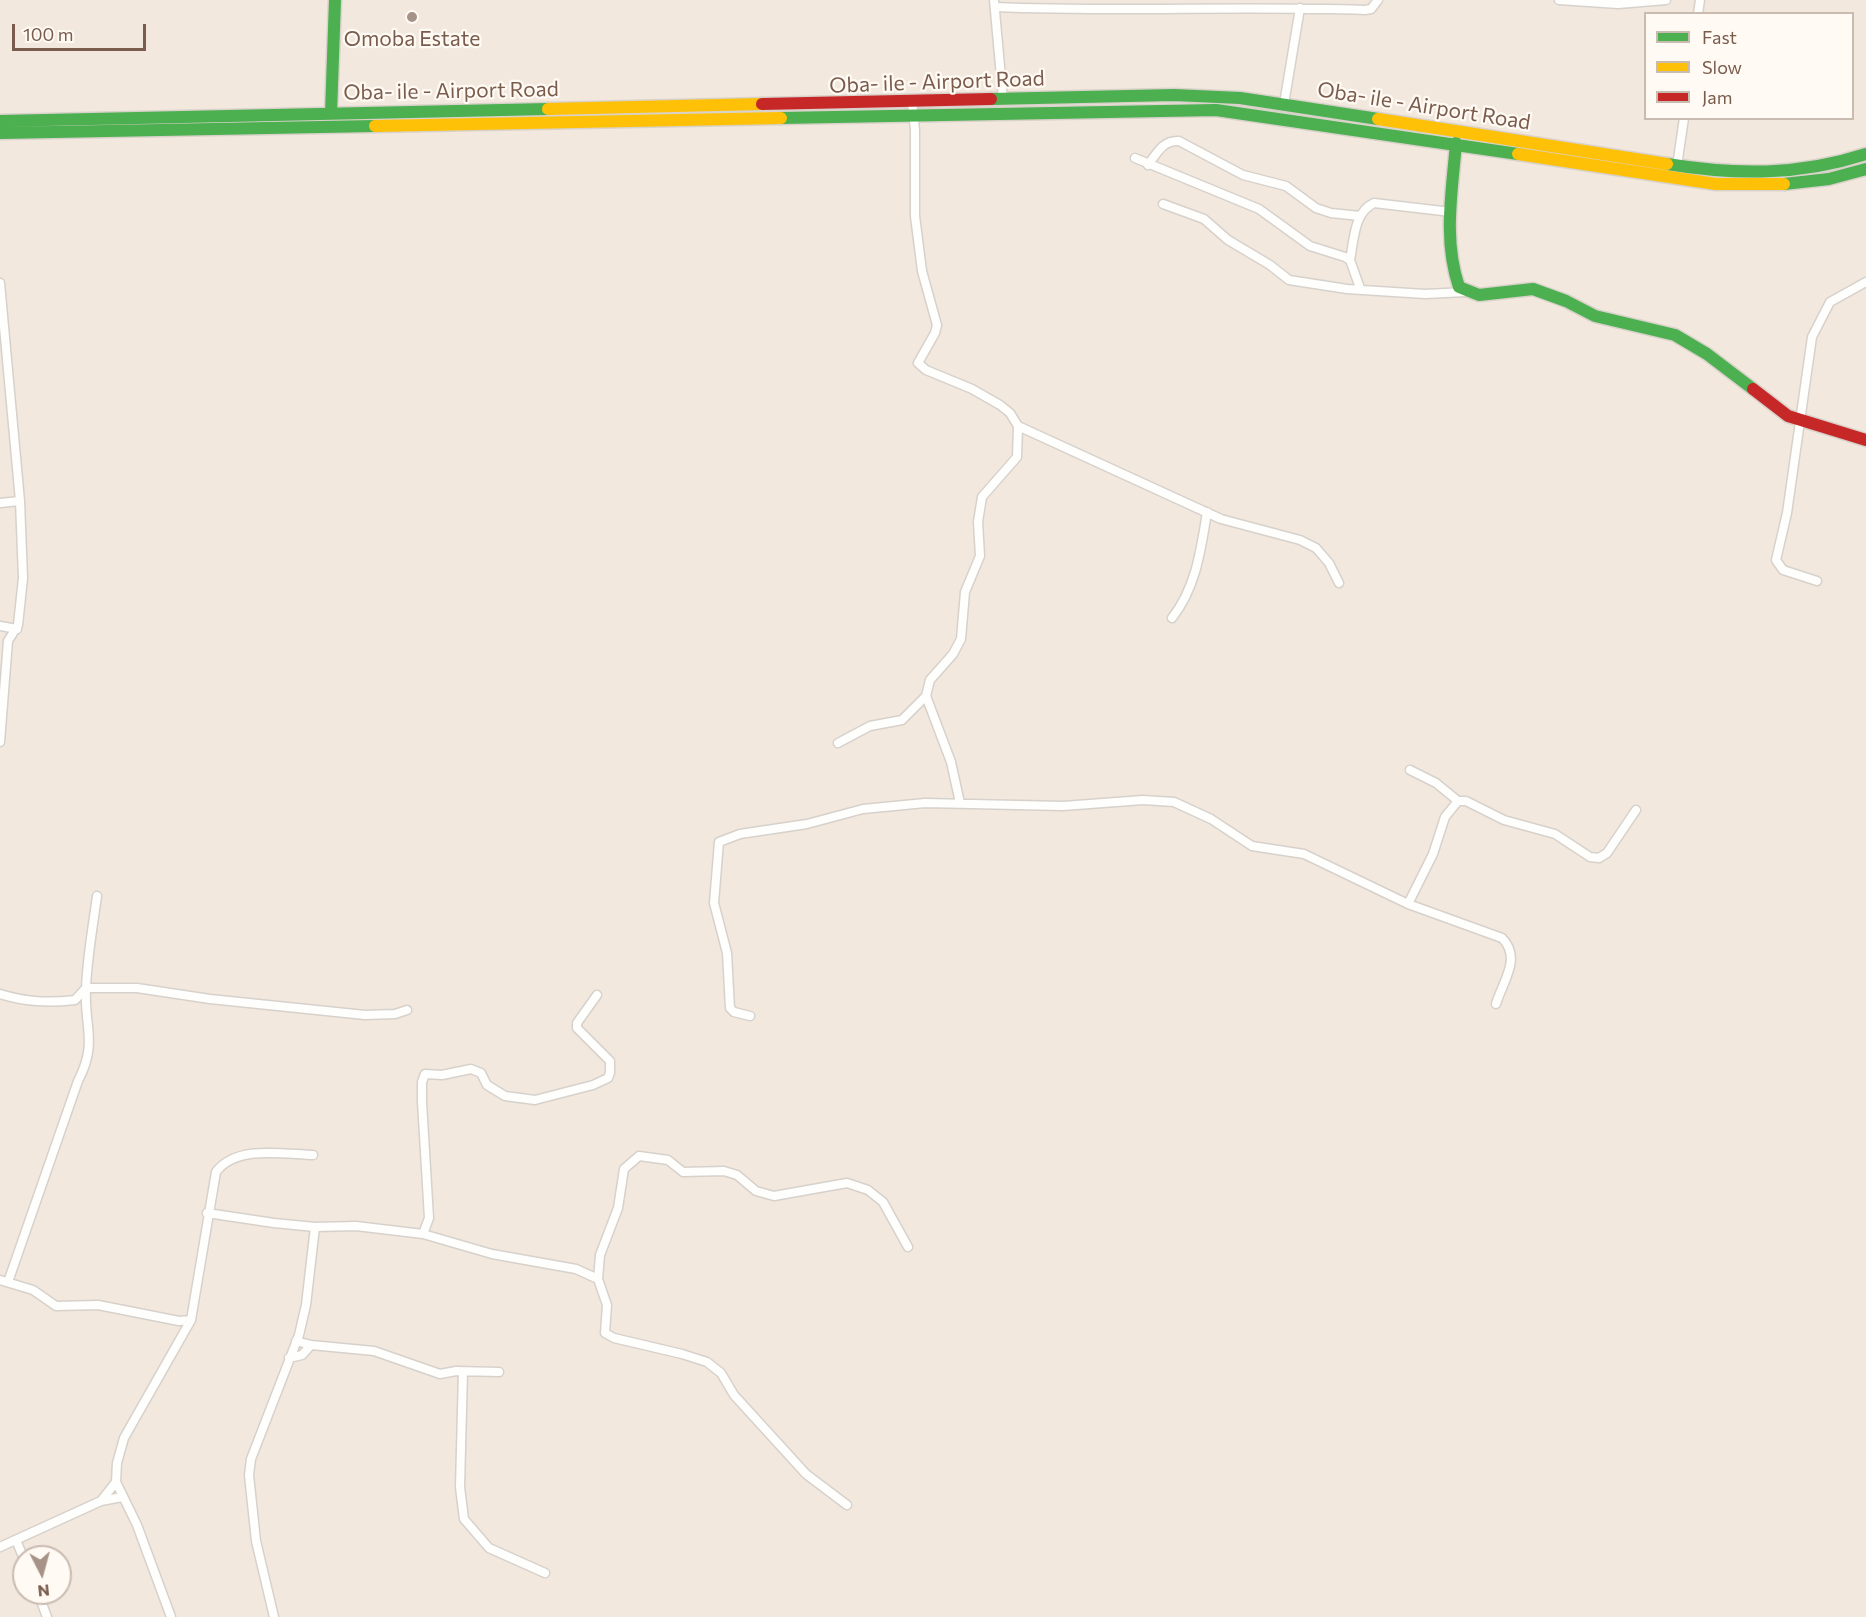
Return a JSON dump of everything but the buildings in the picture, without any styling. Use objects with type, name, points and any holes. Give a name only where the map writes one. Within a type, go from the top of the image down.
[{"type":"main road","points":[[331,113],[335,0]]},
{"type":"main road","name":"Oba- ile - Airport Road","points":[[913,108],[1003,99],[1174,95],[1240,98],[1617,162],[1716,183],[1763,187],[1808,184],[1866,169]]},
{"type":"main road","name":"Oba- ile - Airport Road","points":[[0,133],[913,108],[1216,110],[1456,143],[1617,162],[1677,165],[1758,175],[1827,166],[1866,153]]},
{"type":"main road","name":"Oba- ile - Airport Road","points":[[0,121],[331,113],[556,116]]},
{"type":"main road","points":[[1456,143],[1450,240],[1455,277],[1459,287],[1479,295],[1533,289],[1595,315],[1675,335],[1707,354],[1783,412],[1801,422],[1834,428],[1866,440]]},
{"type":"street","points":[[1003,99],[994,3],[1263,4],[1300,8],[1365,10],[1371,9],[1378,0]]},
{"type":"street","points":[[1559,0],[1618,3],[1666,0]]},
{"type":"street","points":[[1284,104],[1300,8]]},
{"type":"street","points":[[838,743],[870,726],[902,720],[926,696],[930,680],[953,654],[961,639],[965,592],[980,556],[978,522],[982,497],[1017,457],[1018,426],[1010,413],[972,389],[926,370],[918,363],[937,325],[922,271],[915,216],[913,108]]},
{"type":"street","points":[[1677,165],[1684,120]]},
{"type":"street","points":[[1148,165],[1161,146],[1172,141],[1179,141],[1243,175],[1286,186],[1316,208],[1331,213],[1360,216]]},
{"type":"street","points":[[1135,158],[1258,210],[1310,246],[1350,260]]},
{"type":"street","points":[[1360,288],[1350,260],[1362,211],[1374,203],[1451,212]]},
{"type":"street","points":[[1163,204],[1204,219],[1228,240],[1270,265],[1289,280],[1347,289],[1360,288],[1425,294],[1467,292]]},
{"type":"street","points":[[1817,581],[1783,570],[1776,560],[1787,513],[1807,364],[1817,324],[1830,302],[1866,282]]},
{"type":"street","points":[[0,283],[20,501],[23,578],[22,604],[17,628],[8,641],[0,742]]},
{"type":"street","points":[[0,406],[11,407]]},
{"type":"street","points":[[1018,426],[1207,512],[1245,526],[1263,528],[1300,540],[1316,548],[1329,563],[1339,583]]},
{"type":"street","points":[[0,503],[20,501]]},
{"type":"street","points":[[1172,618],[1188,594],[1200,557],[1207,512]]},
{"type":"street","points":[[0,626],[17,628]]},
{"type":"street","points":[[926,696],[951,762],[960,803]]},
{"type":"street","points":[[1410,770],[1436,783],[1458,801],[1466,801],[1504,820],[1555,834],[1590,857],[1599,858],[1606,853],[1636,810]]},
{"type":"street","points":[[750,1016],[734,1012],[730,1008],[727,953],[714,903],[719,842],[740,834],[807,824],[863,810],[925,803],[1063,806],[1143,800],[1174,802],[1211,819],[1252,846],[1304,854],[1408,904],[1502,938],[1511,947],[1513,959],[1496,1004]]},
{"type":"street","points":[[1408,904],[1433,854],[1445,817],[1458,801]]},
{"type":"street","points":[[97,896],[86,988],[89,1023],[88,1063],[78,1081],[4,1281],[33,1290],[56,1306],[98,1305],[179,1321],[191,1320]]},
{"type":"street","points":[[0,994],[36,1003],[52,1003],[75,1000],[86,988],[137,988],[187,997],[365,1015],[396,1014],[407,1010]]},
{"type":"street","points":[[423,1234],[429,1218],[422,1102],[422,1082],[425,1074],[442,1075],[471,1069],[481,1073],[487,1085],[505,1096],[536,1100],[564,1095],[603,1081],[610,1073],[610,1061],[577,1028],[578,1019],[590,1009],[597,995]]},
{"type":"street","points":[[171,1617],[137,1525],[116,1482],[117,1463],[123,1438],[191,1320],[207,1213],[216,1172],[224,1162],[237,1156],[312,1155]]},
{"type":"street","points":[[847,1505],[806,1474],[734,1395],[721,1373],[707,1362],[614,1338],[605,1333],[607,1305],[597,1279],[600,1255],[618,1208],[624,1168],[639,1156],[668,1161],[683,1172],[724,1171],[737,1176],[756,1191],[774,1196],[847,1184],[867,1190],[883,1202],[908,1247]]},
{"type":"street","points":[[207,1213],[315,1227],[356,1226],[423,1234],[492,1254],[576,1269],[597,1279]]},
{"type":"street","points":[[274,1617],[256,1541],[249,1475],[252,1460],[296,1341],[306,1305],[315,1227]]},
{"type":"street","points":[[179,1321],[185,1333]]},
{"type":"street","points":[[296,1341],[311,1346],[374,1351],[440,1374],[499,1372]]},
{"type":"street","points":[[289,1358],[302,1355],[311,1346]]},
{"type":"street","points":[[463,1372],[460,1487],[464,1519],[489,1548],[545,1573]]},
{"type":"street","points":[[101,1501],[116,1482]]},
{"type":"street","points":[[0,1547],[101,1501],[122,1497]]},
{"type":"street","points":[[16,1540],[18,1545]]},
{"type":"shaded area","points":[[0,0],[1866,0],[1866,1617],[0,1617]]},
{"type":"traffic: fast","points":[[331,113],[335,0]]},
{"type":"traffic: fast","points":[[991,99],[1174,95],[1240,98],[1378,119]]},
{"type":"traffic: fast","points":[[0,121],[548,109]]},
{"type":"traffic: fast","points":[[781,118],[1216,110],[1518,154]]},
{"type":"traffic: fast","points":[[0,133],[375,126]]},
{"type":"traffic: fast","points":[[1456,143],[1450,234],[1451,252],[1459,287],[1479,295],[1533,289],[1566,301],[1595,316],[1675,335],[1707,354],[1753,389]]},
{"type":"traffic: fast","points":[[1667,164],[1717,170],[1792,170],[1866,154]]},
{"type":"traffic: fast","points":[[1784,184],[1829,179],[1866,169]]},
{"type":"traffic: slow","points":[[548,109],[762,104]]},
{"type":"traffic: slow","points":[[375,126],[781,118]]},
{"type":"traffic: slow","points":[[1378,119],[1667,164]]},
{"type":"traffic: slow","points":[[1518,154],[1716,184],[1784,184]]},
{"type":"traffic: jam","points":[[762,104],[991,99]]},
{"type":"traffic: jam","points":[[1753,389],[1788,416],[1866,440]]},
{"type":"place","name":"Omoba Estate","points":[[412,17]]}]
